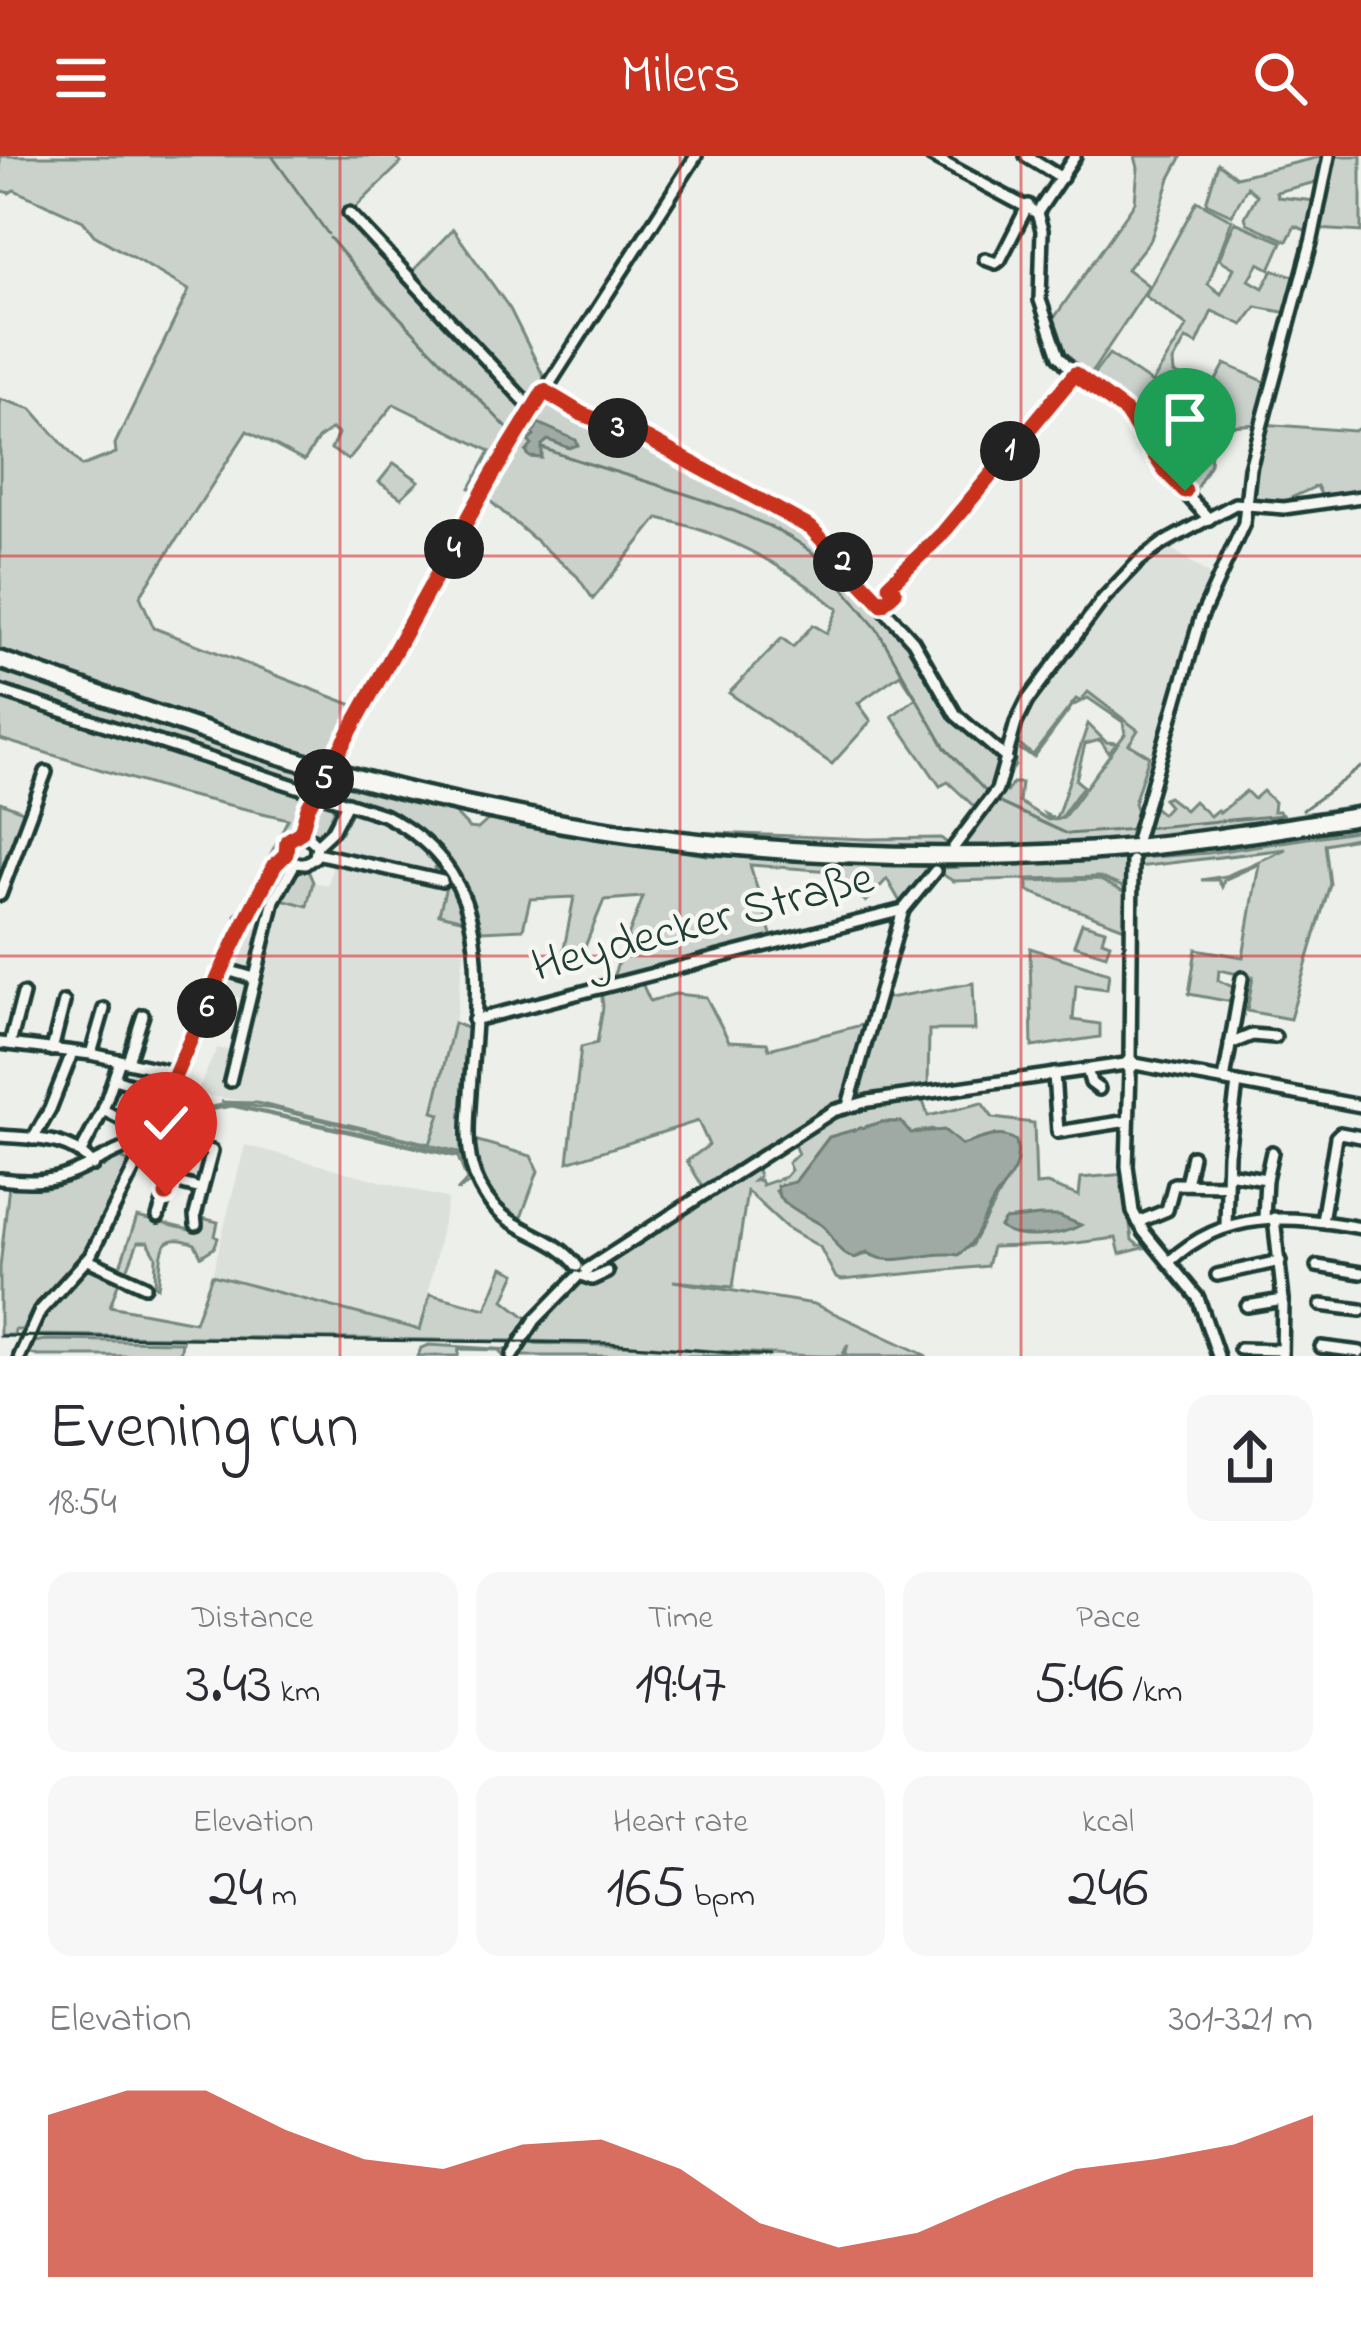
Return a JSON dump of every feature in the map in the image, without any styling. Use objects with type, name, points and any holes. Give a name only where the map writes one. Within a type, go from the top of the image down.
[{"type":"highway","points":[[0,664],[222,743],[410,799],[538,826],[690,850],[851,862],[1038,861],[1214,845],[1361,819]]},
{"type":"street","points":[[20,1356],[40,1311],[88,1260],[136,1166],[220,968],[275,865],[286,854],[287,841],[301,832],[318,788],[532,409],[696,156]]},
{"type":"street","points":[[931,156],[1033,209],[1042,230],[1039,290],[1043,315],[1056,350],[1075,374],[1126,412],[1165,471],[1209,519]]},
{"type":"street","points":[[1026,156],[1062,178]]},
{"type":"street","points":[[985,259],[1000,260],[1075,156]]},
{"type":"street","points":[[1136,837],[1201,617],[1239,540],[1250,468],[1312,239],[1329,156]]},
{"type":"street","points":[[349,213],[532,409]]},
{"type":"street","points":[[882,604],[895,592],[889,585],[942,534],[1075,374]]},
{"type":"street","points":[[544,391],[582,414],[648,439],[811,528],[913,641],[956,715],[1007,759]]},
{"type":"street","points":[[955,847],[994,796],[1022,709],[1104,598],[1150,552],[1228,507],[1246,502],[1284,508],[1361,497]]},
{"type":"street","points":[[0,691],[384,815],[418,836],[455,878],[476,936],[467,1144],[476,1178],[508,1221],[565,1252],[592,1279],[607,1272]]},
{"type":"street","points":[[0,895],[46,772]]},
{"type":"street","points":[[286,854],[295,863],[308,863],[344,802]]},
{"type":"street","points":[[301,832],[316,846],[442,881]]},
{"type":"street","points":[[1132,861],[1130,1194],[1138,1222],[1198,1298],[1218,1356]]},
{"type":"street","points":[[230,1081],[274,900],[295,863]]},
{"type":"street","name":"Heydecker Straße","points":[[474,1020],[903,910],[935,871]]},
{"type":"street","points":[[848,1106],[903,910]]},
{"type":"street","points":[[220,968],[254,978]]},
{"type":"street","points":[[1224,1080],[1242,978]]},
{"type":"street","points":[[23,994],[5,1044],[91,1054],[178,1073]]},
{"type":"street","points":[[52,1050],[64,1002]]},
{"type":"street","points":[[91,1054],[104,1009]]},
{"type":"street","points":[[82,1150],[143,1015]]},
{"type":"street","points":[[1230,1044],[1252,1035],[1275,1037]]},
{"type":"street","points":[[33,1139],[72,1053]]},
{"type":"street","points":[[512,1356],[535,1320],[581,1272],[817,1119],[848,1106],[1130,1064],[1361,1106]]},
{"type":"street","points":[[1087,1069],[1091,1083],[1100,1089]]},
{"type":"street","points":[[1054,1074],[1058,1132],[1127,1121]]},
{"type":"street","points":[[115,1079],[133,1085]]},
{"type":"street","points":[[1226,1225],[1226,1179],[1238,1083]]},
{"type":"street","points":[[103,1110],[127,1121]]},
{"type":"street","points":[[1322,1221],[1336,1137],[1340,1133],[1361,1137]]},
{"type":"street","points":[[0,1136],[82,1150],[94,1165]]},
{"type":"street","points":[[89,1137],[101,1143]]},
{"type":"street","points":[[0,1178],[58,1179],[141,1145],[212,1151],[196,1225]]},
{"type":"street","points":[[166,1195],[180,1150]]},
{"type":"street","points":[[1240,1349],[1282,1353],[1280,1262],[1266,1179],[1272,1151]]},
{"type":"street","points":[[1186,1184],[1192,1156]]},
{"type":"street","points":[[58,1179],[60,1187],[68,1189]]},
{"type":"street","points":[[1138,1222],[1165,1212],[1172,1185],[1266,1179]]},
{"type":"street","points":[[171,1181],[201,1189]]},
{"type":"street","points":[[1169,1262],[1191,1242],[1226,1225],[1269,1218],[1361,1228]]},
{"type":"street","points":[[88,1260],[145,1286]]},
{"type":"street","points":[[1217,1275],[1280,1262]]},
{"type":"street","points":[[1318,1266],[1361,1273]]},
{"type":"street","points":[[1247,1306],[1282,1300]]},
{"type":"street","points":[[1321,1305],[1361,1310]]},
{"type":"street","points":[[1321,1348],[1360,1352]]},
{"type":"shaded area","points":[[0,156],[394,156],[401,163],[350,213],[407,277],[453,229],[510,309],[547,383],[514,430],[480,494],[470,488],[490,451],[394,404],[348,460],[331,449],[338,434],[332,429],[318,439],[304,461],[247,431],[140,596],[154,628],[363,709],[328,761],[0,653],[0,399],[32,409],[82,466],[116,453],[115,444],[189,290],[94,235],[83,221],[14,190],[0,190]]},
{"type":"shaded area","points":[[1135,156],[1182,156],[1151,239],[1127,269],[1149,286],[1088,378],[1065,358],[1050,324],[1135,202]]},
{"type":"shaded area","points":[[1324,156],[1320,181],[1276,192],[1278,197],[1316,201],[1310,232],[1295,226],[1287,241],[1247,223],[1245,217],[1257,195],[1247,187],[1232,215],[1206,203],[1218,163],[1236,177]]},
{"type":"shaded area","points":[[1332,156],[1361,156],[1361,232],[1317,229]]},
{"type":"shaded area","points":[[1197,201],[1232,220],[1208,284],[1221,294],[1234,268],[1219,259],[1235,222],[1282,242],[1270,269],[1259,263],[1249,280],[1263,288],[1273,270],[1298,277],[1288,313],[1256,307],[1243,325],[1212,311],[1197,344],[1186,339],[1173,362],[1174,373],[1210,391],[1225,364],[1270,384],[1258,424],[1213,427],[1210,464],[1193,494],[1122,406],[1090,379],[1109,354],[1152,383],[1187,326],[1145,296]]},
{"type":"shaded area","points":[[544,391],[582,414],[648,439],[811,528],[913,641],[956,715],[1005,758],[1000,780],[980,812],[948,782],[940,786],[892,716],[916,698],[900,674],[858,703],[871,721],[832,764],[729,693],[782,638],[793,647],[813,625],[827,633],[838,609],[797,578],[731,542],[658,518],[593,599],[577,576],[483,495]]},
{"type":"shaded area","points":[[538,423],[578,445],[569,448],[548,440],[542,445],[542,458],[530,457],[528,441],[534,436],[530,430],[535,431]]},
{"type":"shaded area","points":[[1262,424],[1354,431],[1361,427],[1361,497],[1324,501],[1317,486],[1291,498],[1295,508],[1246,503]]},
{"type":"shaded area","points":[[394,463],[419,481],[401,498],[379,482]]},
{"type":"shaded area","points":[[1161,541],[1217,580],[1176,714],[1149,756],[1128,744],[1138,730],[1088,692],[1080,702],[1075,699],[1033,756],[1015,742],[1013,723],[1112,583]]},
{"type":"shaded area","points":[[0,671],[319,778],[314,787],[0,684]]},
{"type":"shaded area","points":[[1088,692],[1138,730],[1129,744],[1149,756],[1134,803],[1138,814],[1133,843],[954,853],[994,803],[1004,782],[1007,791],[1013,783],[1021,783],[1019,802],[1048,820],[1063,818],[1125,734],[1123,722],[1088,698],[1072,706],[1034,757],[1016,748],[1015,766],[1005,780],[1015,742],[1033,755],[1076,699],[1080,701]]},
{"type":"shaded area","points":[[0,695],[311,794],[238,922],[235,915],[247,903],[288,819],[178,793],[0,739]]},
{"type":"shaded area","points":[[1088,724],[1106,742],[1117,743],[1109,753],[1100,740],[1085,744],[1076,780],[1083,786],[1055,819]]},
{"type":"shaded area","points":[[328,779],[455,813],[469,828],[478,829],[488,820],[706,855],[935,867],[903,907],[887,879],[866,902],[832,871],[750,865],[773,941],[611,982],[643,897],[604,900],[582,954],[562,959],[574,897],[530,899],[523,929],[482,931],[458,876],[424,836],[380,808],[322,789]]},
{"type":"shaded area","points":[[1246,791],[1254,799],[1263,791],[1274,802],[1273,811],[1282,817],[1361,805],[1361,811],[1140,843],[1149,803],[1162,814],[1169,806],[1163,799],[1168,797],[1185,810],[1194,801],[1210,816]]},
{"type":"shaded area","points":[[316,796],[329,801],[335,812],[326,830],[317,834],[307,827]]},
{"type":"shaded area","points":[[0,802],[28,813],[0,892]]},
{"type":"shaded area","points":[[351,810],[395,826],[418,842],[437,860],[432,879],[334,854]]},
{"type":"shaded area","points":[[1361,830],[1361,837],[1325,844],[1330,884],[1290,1019],[1247,1011],[1253,977],[1219,970],[1218,980],[1239,990],[1237,1003],[1189,994],[1196,949],[1243,957],[1259,864],[1224,880],[1222,887],[1218,880],[1201,880],[1226,876],[1286,849],[1137,867],[1138,858],[1208,853]]},
{"type":"shaded area","points":[[665,831],[941,838],[952,847],[946,853],[704,841]]},
{"type":"shaded area","points":[[1130,859],[1125,888],[1099,877],[953,881],[939,872],[941,868]]},
{"type":"shaded area","points":[[334,860],[446,888],[439,914],[468,921],[456,1016],[433,1111],[440,1113],[431,1144],[257,1103],[196,1094],[217,1048],[233,1051],[246,999],[216,992],[253,909],[273,897],[307,905],[313,882],[328,885]]},
{"type":"shaded area","points":[[437,860],[457,891],[468,921],[439,914],[448,879],[442,875],[432,879]]},
{"type":"shaded area","points":[[307,868],[313,882],[307,906],[278,898],[297,869]]},
{"type":"shaded area","points":[[1098,879],[1127,894],[1127,929],[1028,891],[1028,881]]},
{"type":"shaded area","points":[[1082,923],[1105,930],[1102,940],[1110,943],[1106,955],[1074,945]]},
{"type":"shaded area","points":[[1030,948],[1109,973],[1107,989],[1076,985],[1073,1020],[1100,1024],[1100,1037],[1032,1047]]},
{"type":"shaded area","points":[[640,979],[650,1001],[675,994],[706,997],[729,1041],[767,1043],[769,1049],[865,1024],[843,1104],[705,1190],[687,1161],[709,1145],[698,1121],[568,1162],[581,1047],[597,1043],[601,989]]},
{"type":"shaded area","points":[[973,983],[975,1030],[929,1030],[928,1089],[849,1102],[877,1000]]},
{"type":"shaded area","points":[[454,1023],[469,1029],[470,1174],[463,1153],[274,1109],[221,1102],[257,1103],[430,1144],[440,1114],[433,1112]]},
{"type":"shaded area","points":[[481,1024],[474,1140],[531,1156],[538,1171],[519,1223],[488,1186],[472,1140]]},
{"type":"shaded area","points":[[922,1098],[928,1116],[982,1103],[993,1118],[1034,1123],[1036,1185],[1047,1184],[1079,1196],[1081,1178],[1125,1174],[1134,1221],[1130,1224],[1132,1240],[1151,1246],[1120,1254],[1116,1238],[992,1247],[987,1266],[842,1280],[836,1278],[820,1247],[786,1227],[747,1191],[733,1287],[673,1281],[814,1304],[927,1356],[845,1356],[848,1344],[842,1356],[523,1341],[568,1290],[756,1166],[759,1176],[754,1181],[762,1185],[785,1177],[791,1170],[788,1163],[798,1154],[792,1140],[808,1130],[870,1107]],"holes":[[[882,1122],[900,1122],[911,1133],[932,1129],[962,1145],[995,1135],[1001,1191],[971,1246],[854,1258],[840,1249],[820,1223],[776,1191],[795,1182],[829,1137]]]},
{"type":"shaded area","points":[[228,1104],[461,1155],[472,1182],[457,1191],[467,1180],[458,1157],[232,1106],[197,1112],[183,1121],[197,1127],[157,1130],[161,1123],[194,1110]]},
{"type":"shaded area","points":[[882,1122],[901,1122],[911,1133],[944,1130],[962,1145],[997,1136],[1016,1141],[1013,1173],[976,1237],[958,1255],[887,1259],[867,1252],[854,1258],[841,1251],[825,1228],[779,1197],[777,1186],[795,1182],[829,1137]]},
{"type":"shaded area","points":[[245,1145],[448,1199],[420,1330],[212,1275]]},
{"type":"shaded area","points":[[118,1157],[131,1162],[130,1168],[85,1259],[35,1304],[22,1330],[0,1335],[0,1267],[9,1185],[64,1183]]},
{"type":"shaded area","points":[[1059,1216],[1081,1225],[1039,1236],[1017,1235],[1000,1227],[1005,1220]]},
{"type":"shaded area","points":[[137,1217],[198,1232],[198,1217],[218,1222],[218,1238],[214,1248],[201,1256],[195,1244],[167,1243],[158,1287],[156,1256],[148,1242],[138,1242],[127,1270],[120,1266]]},
{"type":"shaded area","points":[[92,1264],[119,1281],[110,1306],[195,1322],[212,1275],[420,1330],[430,1294],[486,1309],[503,1267],[516,1273],[504,1300],[531,1321],[519,1341],[32,1335],[52,1301]]},
{"type":"shaded area","points":[[0,1335],[596,1341],[779,1356],[596,1344]]},
{"type":"shaded area","points":[[182,1342],[180,1356],[38,1356],[25,1352],[29,1343]]},
{"type":"shaded area","points":[[522,1343],[652,1346],[758,1356],[514,1356]]},
{"type":"shaded area","points":[[429,1345],[513,1350],[509,1356],[499,1350],[459,1349],[458,1356],[418,1356]]},
{"type":"waterway","points":[[272,156],[328,234]]},
{"type":"waterway","points":[[330,238],[377,294],[511,432]]},
{"type":"waterway","points":[[543,448],[739,513],[808,549],[831,571]]},
{"type":"waterway","points":[[834,576],[877,629],[945,748],[987,793]]},
{"type":"waterway","points":[[1303,810],[1361,767]]},
{"type":"waterway","points":[[996,801],[1067,834],[1135,829]]},
{"type":"waterway","points":[[1144,828],[1283,815]]},
{"type":"railway","points":[[0,1336],[608,1343],[769,1356]]},
{"type":"route","points":[[166,1195],[179,1155],[146,1142],[205,1014],[230,946],[275,865],[286,854],[287,841],[301,832],[308,807],[544,391],[582,414],[648,439],[811,528],[882,604],[895,592],[889,585],[942,534],[1075,374],[1126,412],[1165,471],[1185,491]]}]
